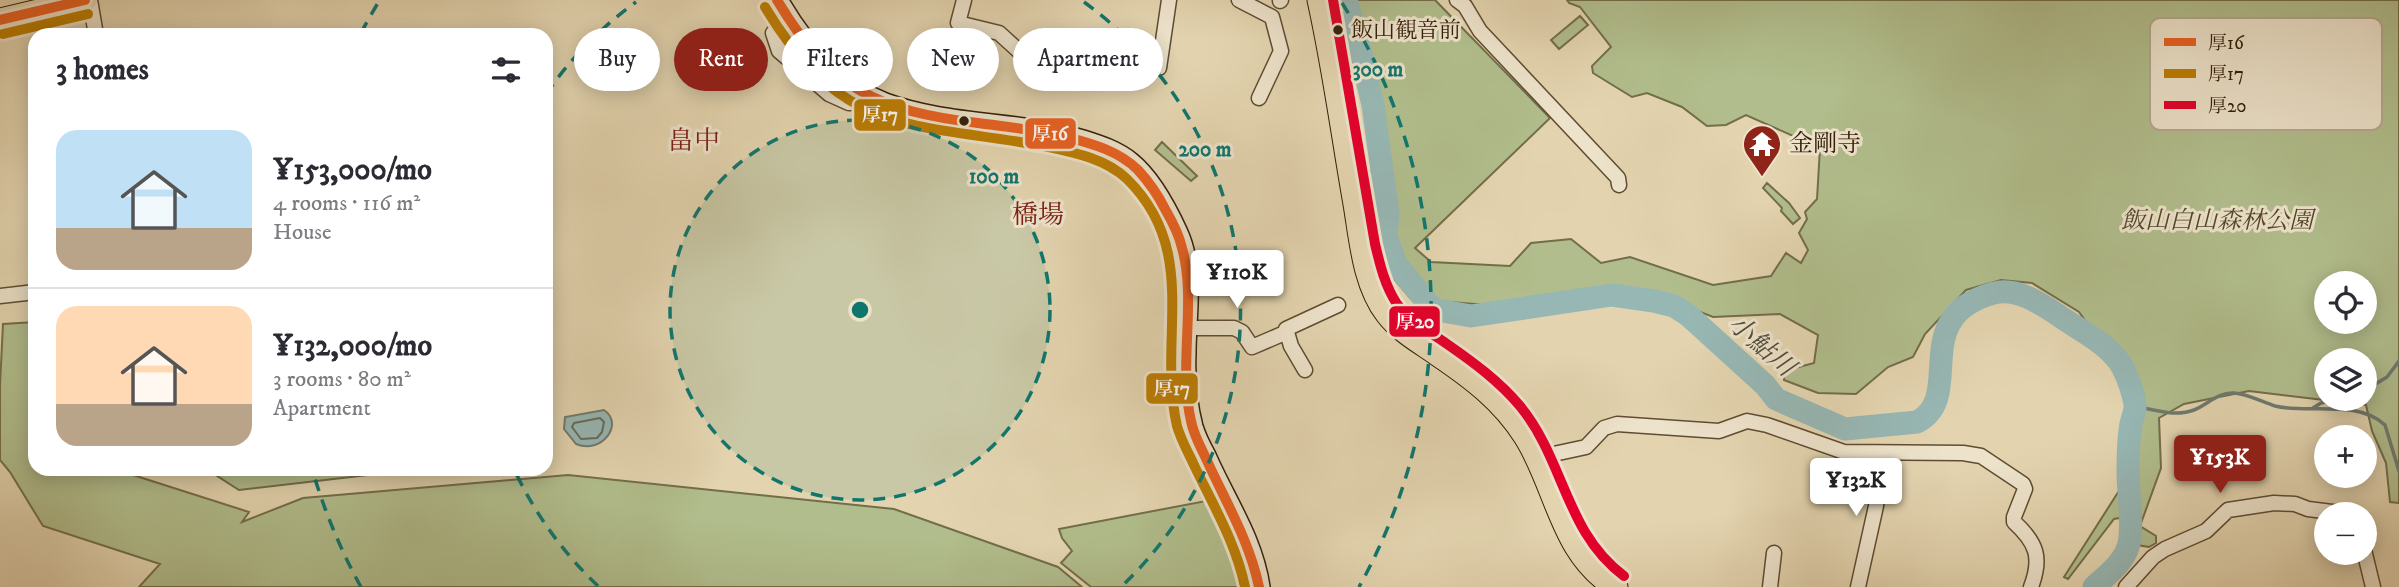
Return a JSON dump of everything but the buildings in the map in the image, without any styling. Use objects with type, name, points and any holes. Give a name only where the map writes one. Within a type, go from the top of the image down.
[{"type":"main road","points":[[0,20],[85,0]]},
{"type":"main road","points":[[1320,0],[1363,250],[1377,300],[1401,330],[1472,378],[1495,398],[1526,438],[1570,537],[1586,562],[1601,578],[1616,587]]},
{"type":"street","points":[[90,0],[95,28]]},
{"type":"street","points":[[777,0],[793,28]]},
{"type":"street","points":[[964,0],[958,23],[999,33],[1021,53],[1048,61],[1101,66],[1118,62],[1159,68],[1169,0]]},
{"type":"street","points":[[1239,0],[1272,17],[1281,51],[1259,98]]},
{"type":"street","points":[[1457,0],[1465,6],[1480,31],[1618,178],[1619,185]]},
{"type":"street","points":[[773,33],[782,54]]},
{"type":"street","points":[[826,91],[849,103],[856,91]]},
{"type":"street","points":[[861,91],[884,103],[915,112],[1063,135],[1104,148],[1130,163],[1155,192],[1178,235],[1185,264],[1188,301],[1185,355],[1192,428],[1245,535],[1259,587]]},
{"type":"street","points":[[0,296],[28,293]]},
{"type":"street","points":[[1305,370],[1291,346],[1286,329],[1338,305]]},
{"type":"street","points":[[1187,328],[1234,328],[1242,332],[1252,347],[1287,332]]},
{"type":"street","points":[[1535,458],[1586,447],[1604,428],[1617,424],[1718,430],[1747,421],[1767,425],[1844,452],[1963,453],[1981,457],[2023,484],[2025,489],[2014,522],[2030,536],[2038,557],[2031,587]]},
{"type":"street","points":[[1858,587],[1876,506],[1882,453]]},
{"type":"street","points":[[2126,587],[2153,557],[2206,531],[2228,510],[2274,503],[2295,504],[2314,510]]},
{"type":"street","points":[[1770,587],[1773,553]]},
{"type":"street","points":[[2368,565],[2374,587]]},
{"type":"green space","name":"飯山白山森林公園","points":[[1350,0],[1435,0],[1550,118],[1415,248],[1431,262],[1510,266],[1531,243],[1571,239],[1601,263],[1630,257],[1713,285],[1771,276],[1786,253],[1801,263],[1808,250],[1799,233],[1807,219],[1805,212],[1817,199],[1820,148],[1746,115],[1726,125],[1707,126],[1682,107],[1647,93],[1632,97],[1593,73],[1592,66],[1611,47],[1580,7],[1567,0],[2399,0],[2399,503],[2390,502],[2386,463],[2377,442],[2377,425],[2371,425],[2367,411],[2377,411],[2377,348],[2314,348],[2314,399],[2249,391],[2184,404],[2159,418],[2161,468],[2140,526],[2156,536],[2156,543],[2149,547],[2137,545],[2129,523],[2119,518],[2114,519],[2068,579],[2064,577],[2131,472],[2128,413],[2120,369],[2079,312],[2032,283],[2001,280],[1966,290],[1925,334],[1913,357],[1888,367],[1856,394],[1818,393],[1784,380],[1784,371],[1814,363],[1818,335],[1780,314],[1713,317],[1649,292],[1526,308],[1411,299],[1386,269],[1367,176],[1384,153]]},
{"type":"green space","points":[[1580,16],[1588,25],[1559,49],[1551,40]]},
{"type":"green space","points":[[1162,142],[1197,176],[1191,181],[1155,150]]},
{"type":"green space","points":[[1767,183],[1789,203],[1800,218],[1793,224],[1763,188]]},
{"type":"green space","points":[[28,322],[28,476],[136,476],[249,512],[242,522],[303,498],[568,475],[894,509],[1058,567],[1082,587],[139,587],[160,564],[43,526],[0,460],[3,324]]},
{"type":"green space","points":[[217,476],[360,476],[239,490]]},
{"type":"green space","points":[[1211,500],[1238,551],[1245,587],[1091,587],[1061,563],[1072,551],[1059,529]]},
{"type":"water","points":[[604,410],[612,423],[611,430],[601,442],[585,446],[576,444],[564,429],[565,417]]},
{"type":"waterway","name":"小鮎川","points":[[1346,0],[1373,105],[1388,214],[1386,236],[1396,264],[1430,306],[1437,310],[1471,316],[1612,295],[1674,306],[1688,315],[1765,385],[1776,399],[1845,429],[1917,422],[1931,410],[1938,394],[1944,338],[1952,320],[1967,304],[1994,293],[2011,292],[2028,297],[2094,338],[2123,368],[2135,406],[2128,448],[2130,540],[2126,553],[2118,564],[2094,587]]},
{"type":"waterway","points":[[2377,383],[2387,377],[2399,361]]},
{"type":"waterway","points":[[2135,406],[2164,412],[2187,412],[2213,399],[2234,393],[2288,408],[2361,412],[2385,425],[2399,471]]},
{"type":"transit line","name":"厚16","points":[[0,20],[85,0]]},
{"type":"transit line","name":"厚16","points":[[777,0],[817,55],[838,75],[884,102],[943,118],[1045,132],[1086,142],[1123,158],[1146,179],[1175,228],[1186,268],[1186,377],[1192,427],[1244,540],[1259,587]]},
{"type":"transit line","name":"厚20","points":[[1333,0],[1375,244],[1389,290],[1407,316],[1485,372],[1520,406],[1547,450],[1589,539],[1604,558],[1624,576]]},
{"type":"transit line","name":"厚17","points":[[765,7],[794,50],[823,81],[853,102],[884,117],[918,126],[1044,146],[1077,154],[1109,166],[1127,179],[1150,207],[1163,236],[1170,266],[1172,393],[1177,426],[1230,540],[1245,587]]},
{"type":"transit line","name":"厚17","points":[[28,28],[88,14]]},
{"type":"transit line","name":"厚17","points":[[3,34],[28,28]]},
{"type":"place","name":"飯山観音前","points":[[1338,30]]},
{"type":"place","name":"金剛寺","points":[[1762,178]]},
{"type":"district","name":"畠中","points":[[694,141]]},
{"type":"district","name":"橋場","points":[[1038,215]]}]
